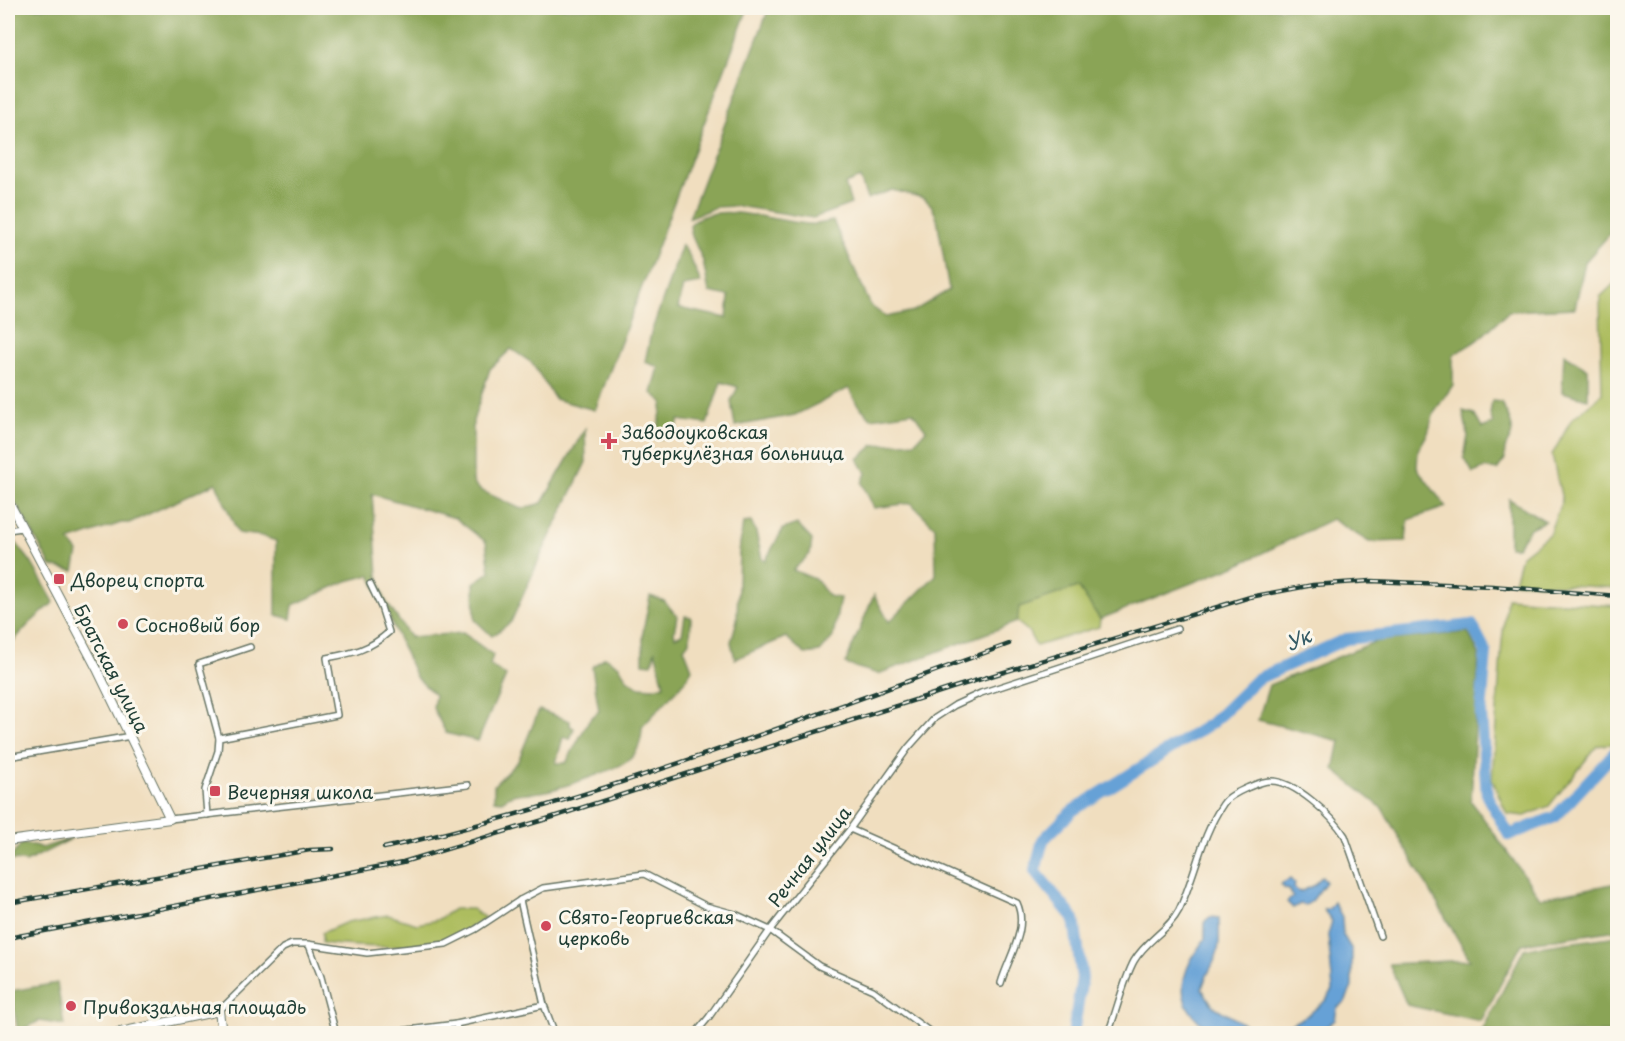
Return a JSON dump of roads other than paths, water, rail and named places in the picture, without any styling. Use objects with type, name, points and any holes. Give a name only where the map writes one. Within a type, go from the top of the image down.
[{"type":"street","name":"Братская улица","points":[[8,500],[131,736],[170,819]]},
{"type":"street","points":[[8,530],[22,528]]},
{"type":"street","points":[[219,738],[336,715],[327,658],[358,652],[380,640],[389,632],[370,584]]},
{"type":"street","name":"Речная улица","points":[[695,1034],[770,930],[850,829],[908,748],[935,718],[955,705],[981,693],[1177,629]]},
{"type":"street","points":[[207,815],[205,790],[218,751],[219,738],[199,664],[250,647]]},
{"type":"street","points":[[8,757],[131,736]]},
{"type":"street","points":[[1108,1034],[1134,961],[1145,946],[1168,925],[1179,911],[1212,824],[1224,803],[1243,789],[1261,782],[1273,780],[1287,785],[1305,796],[1336,822],[1345,836],[1380,936]]},
{"type":"street","points":[[8,841],[170,819],[468,785]]},
{"type":"street","points":[[850,829],[1017,903],[1021,919],[1015,947],[1001,983]]},
{"type":"street","points":[[111,1034],[219,1011],[283,948],[292,944],[367,953],[446,944],[476,929],[543,888],[644,874],[706,906],[735,914],[770,930],[819,966],[873,990],[933,1034]]},
{"type":"street","points":[[520,900],[544,1005],[555,1034]]},
{"type":"street","points":[[309,945],[321,976],[336,1034]]},
{"type":"street","points":[[376,1034],[456,1024],[544,1005]]},
{"type":"street","points":[[219,1011],[222,1034]]},
{"type":"street","points":[[456,1024],[458,1034]]},
{"type":"water","points":[[1322,876],[1326,882],[1312,901],[1293,908],[1287,902],[1293,897],[1289,890],[1281,884],[1290,879],[1295,884],[1294,888],[1300,892],[1315,885]]},
{"type":"water","points":[[1334,902],[1342,917],[1343,935],[1352,950],[1352,987],[1345,1002],[1337,1008],[1335,1020],[1317,1033],[1274,1033],[1308,1015],[1326,1000],[1333,990],[1328,935],[1332,921],[1323,909],[1329,909]]},
{"type":"water","points":[[1210,917],[1219,918],[1218,953],[1202,989],[1213,1006],[1259,1033],[1211,1033],[1194,1016],[1185,1000],[1183,991],[1186,972],[1189,963],[1205,939],[1205,921]]},
{"type":"waterway","name":"Ук","points":[[1073,1034],[1082,978],[1074,919],[1035,871],[1043,840],[1072,811],[1213,722],[1257,679],[1346,639],[1472,625],[1486,652],[1481,714],[1487,796],[1509,835],[1555,817],[1618,749]]},
{"type":"railway","points":[[8,938],[403,862],[550,818],[955,687],[1250,597],[1313,585],[1371,581],[1492,586],[1618,596]]},
{"type":"railway","points":[[384,848],[464,829],[621,782],[777,729],[1009,644]]},
{"type":"railway","points":[[8,903],[310,850],[333,849]]},
{"type":"place","name":"Заводоуковская туберкулёзная больница","points":[[609,441]]},
{"type":"place","name":"Дворец спорта","points":[[59,579]]},
{"type":"place","name":"Сосновый бор","points":[[123,624]]},
{"type":"place","name":"Вечерняя школа","points":[[215,791]]},
{"type":"place","name":"Свято-Георгиевская церковь","points":[[546,926]]},
{"type":"place","name":"Привокзальная площадь","points":[[71,1006]]}]
